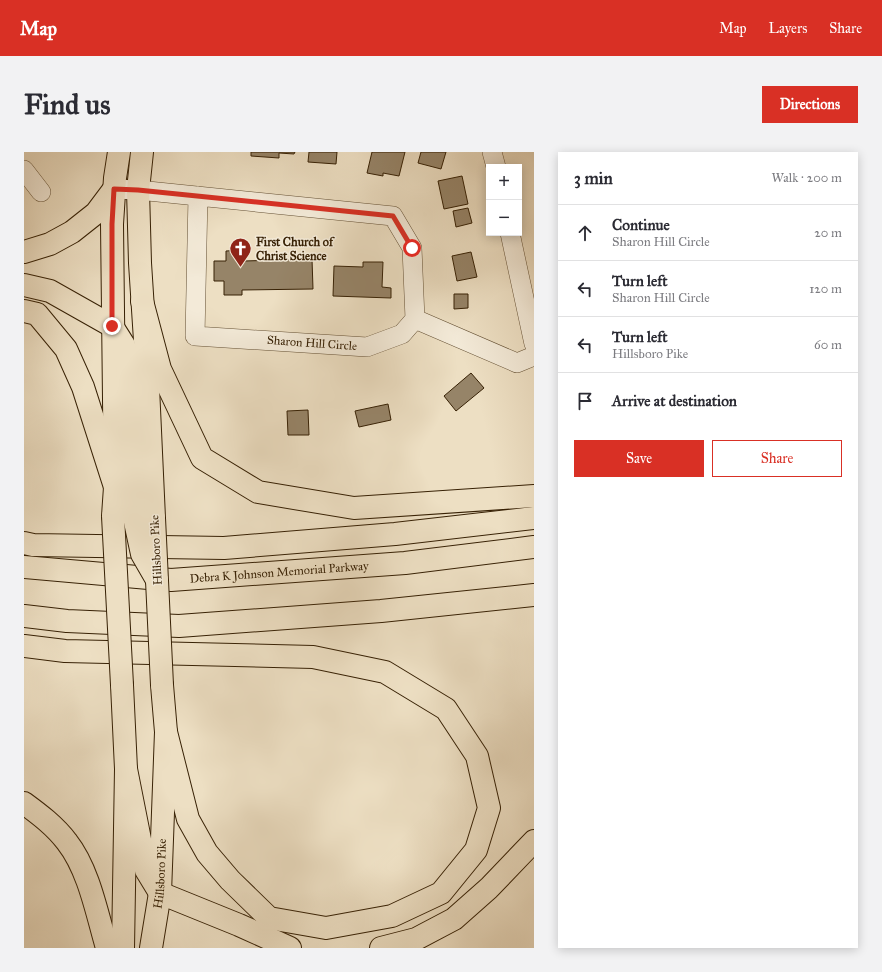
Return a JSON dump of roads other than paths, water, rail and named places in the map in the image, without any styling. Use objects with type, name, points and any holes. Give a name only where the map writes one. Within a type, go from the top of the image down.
[{"type":"main road","points":[[119,152],[114,189],[112,224],[115,487],[112,516],[126,769],[123,948]]},
{"type":"main road","name":"Hillsboro Pike","points":[[142,152],[138,190],[140,263],[148,387],[142,554],[157,580],[162,685],[166,732],[160,893],[151,948]]},
{"type":"main road","points":[[24,252],[50,244],[72,232],[96,214],[114,189]]},
{"type":"main road","points":[[24,285],[50,291],[112,326],[124,345],[144,517]]},
{"type":"main road","points":[[142,302],[160,369],[202,458],[258,492],[354,508],[534,496]]},
{"type":"main road","points":[[24,311],[37,314],[66,349],[83,387],[115,487]]},
{"type":"main road","points":[[24,543],[33,545],[224,548],[395,534],[534,518]]},
{"type":"main road","name":"Debra K Johnson Memorial Parkway","points":[[24,567],[171,580],[405,563],[534,547]]},
{"type":"main road","points":[[24,616],[67,621],[179,626],[381,611],[534,595]]},
{"type":"main road","points":[[24,646],[65,652],[314,657],[385,672],[446,710],[477,756],[489,808],[476,850],[441,893],[392,916],[326,928],[269,918],[230,880],[207,853],[195,832],[188,819],[166,732]]},
{"type":"main road","points":[[126,769],[146,870],[160,893],[239,925],[290,948]]},
{"type":"main road","points":[[24,803],[47,820],[67,842],[80,863],[107,948]]},
{"type":"main road","points":[[381,948],[416,939],[454,919],[489,888],[534,840]]},
{"type":"street","points":[[492,152],[495,164]]},
{"type":"street","points":[[24,170],[41,192]]},
{"type":"street","points":[[114,189],[138,190],[393,216],[412,248],[416,319],[517,363],[534,356]]},
{"type":"street","name":"Sharon Hill Circle","points":[[198,196],[196,336],[367,347],[402,334],[416,319]]},
{"type":"street","points":[[511,236],[534,344]]},
{"type":"place","name":"First Church of Christ Science","points":[[240,268]]}]
